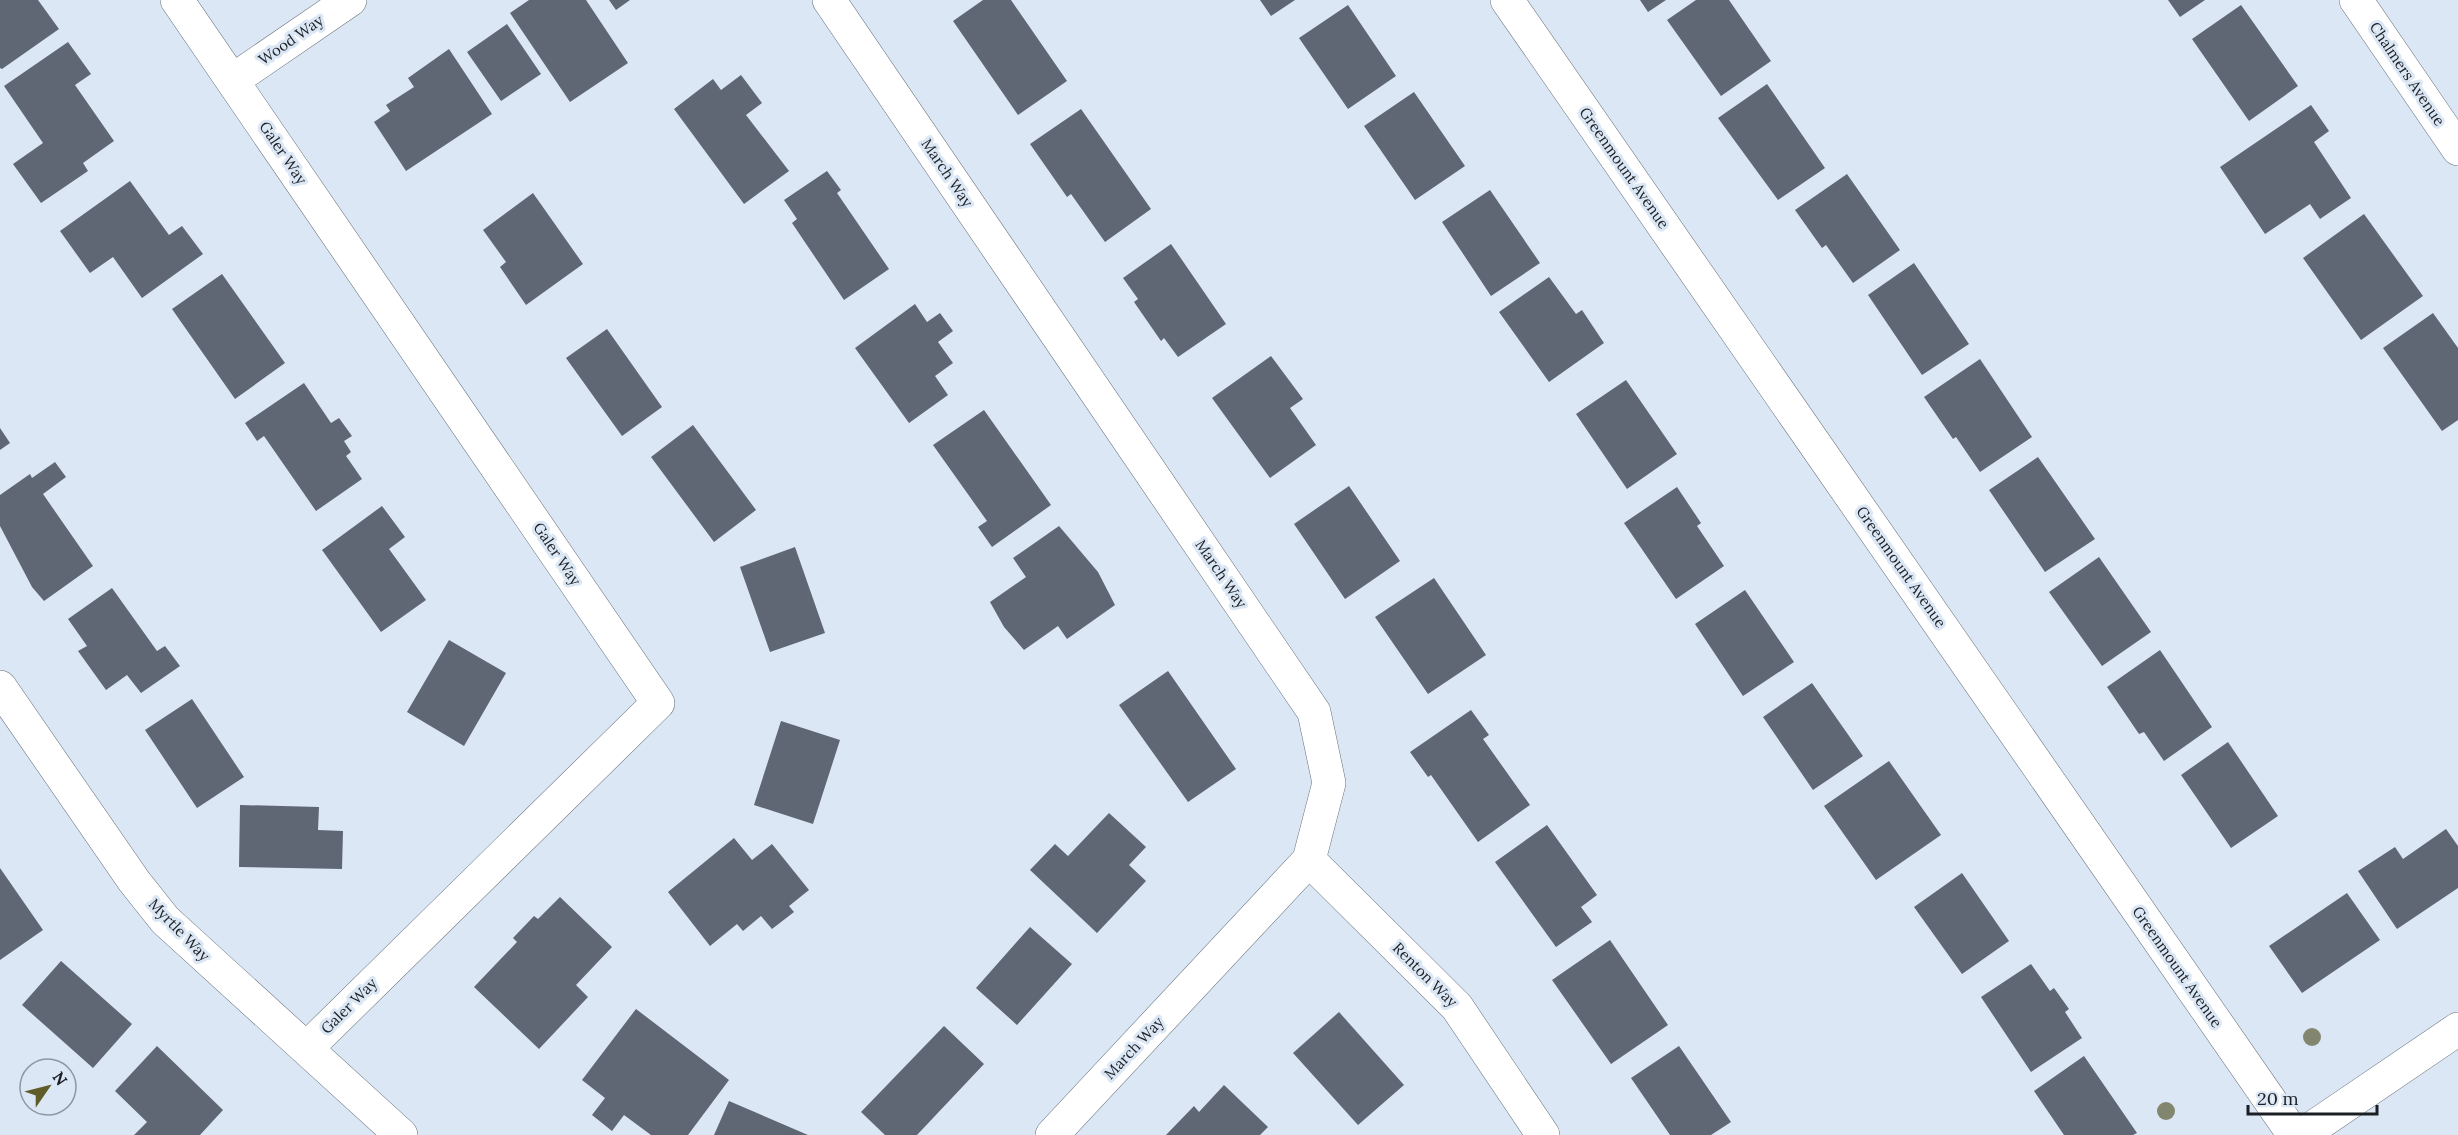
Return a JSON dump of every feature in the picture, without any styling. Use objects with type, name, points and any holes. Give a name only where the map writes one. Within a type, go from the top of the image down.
[{"type":"street","name":"Galer Way","points":[[177,0],[658,703],[307,1048]]},
{"type":"street","name":"Wood Way","points":[[233,80],[350,0]]},
{"type":"street","name":"March Way","points":[[829,0],[1314,712],[1329,783],[1309,860],[1052,1135]]},
{"type":"street","name":"Greenmount Avenue","points":[[1507,0],[2294,1135]]},
{"type":"street","name":"Chalmers Avenue","points":[[2356,0],[2458,149]]},
{"type":"street","name":"Myrtle Way","points":[[0,687],[134,881],[165,920],[400,1135]]},
{"type":"street","name":"Renton Way","points":[[1309,860],[1457,1007],[1543,1135]]},
{"type":"street","points":[[2302,1135],[2458,1029]]},
{"type":"building","points":[[0,0],[38,0],[59,29],[2,69],[0,68]]},
{"type":"building","points":[[529,0],[586,0],[628,63],[570,102],[510,13]]},
{"type":"building","points":[[609,0],[630,0],[616,10]]},
{"type":"building","points":[[983,0],[1011,0],[1067,81],[1018,115],[953,21]]},
{"type":"building","points":[[1260,0],[1295,0],[1271,16]]},
{"type":"building","points":[[1640,0],[1666,0],[1648,12]]},
{"type":"building","points":[[1696,0],[1729,0],[1771,61],[1721,96],[1667,20]]},
{"type":"building","points":[[2168,0],[2205,0],[2180,17]]},
{"type":"building","points":[[1348,5],[1396,76],[1348,109],[1299,38]]},
{"type":"building","points":[[2241,5],[2298,86],[2249,121],[2192,39]]},
{"type":"building","points":[[507,24],[541,74],[501,101],[467,52]]},
{"type":"building","points":[[68,42],[91,74],[75,85],[114,141],[83,163],[88,171],[41,203],[13,164],[43,143],[4,86]]},
{"type":"building","points":[[449,49],[492,114],[406,171],[374,122],[390,111],[386,105],[414,87],[408,78]]},
{"type":"building","points":[[741,75],[762,103],[746,115],[789,171],[744,204],[674,109],[713,79],[721,90]]},
{"type":"building","points":[[1767,84],[1825,168],[1778,200],[1718,118]]},
{"type":"building","points":[[1414,92],[1465,166],[1415,200],[1364,126]]},
{"type":"building","points":[[2311,105],[2329,131],[2314,142],[2351,198],[2320,219],[2310,204],[2265,234],[2220,167]]},
{"type":"building","points":[[1081,109],[1151,209],[1105,242],[1071,194],[1067,197],[1030,144]]},
{"type":"building","points":[[827,171],[841,190],[837,193],[889,269],[844,300],[792,223],[797,219],[784,200]]},
{"type":"building","points":[[1847,174],[1900,250],[1853,283],[1826,245],[1822,248],[1795,210]]},
{"type":"building","points":[[130,181],[169,235],[182,226],[203,254],[142,298],[113,257],[90,273],[60,231]]},
{"type":"building","points":[[1490,190],[1540,263],[1491,296],[1442,222]]},
{"type":"building","points":[[533,193],[583,264],[526,305],[500,267],[506,262],[483,230]]},
{"type":"building","points":[[2364,214],[2423,296],[2361,340],[2303,258]]},
{"type":"building","points":[[1171,244],[1226,324],[1178,357],[1164,338],[1161,341],[1134,302],[1138,299],[1123,278]]},
{"type":"building","points":[[1914,263],[1969,344],[1922,375],[1868,295]]},
{"type":"building","points":[[222,274],[285,363],[235,399],[172,309]]},
{"type":"building","points":[[1549,277],[1576,314],[1582,310],[1604,343],[1549,382],[1499,312]]},
{"type":"building","points":[[915,304],[927,322],[940,313],[953,331],[938,342],[953,363],[935,376],[948,395],[909,423],[855,348]]},
{"type":"building","points":[[2433,313],[2458,348],[2458,420],[2442,431],[2383,348]]},
{"type":"building","points":[[607,329],[662,407],[622,436],[566,358]]},
{"type":"building","points":[[1271,356],[1303,399],[1290,408],[1316,445],[1270,478],[1212,398]]},
{"type":"building","points":[[1980,359],[2032,437],[1980,472],[1956,437],[1953,439],[1924,397]]},
{"type":"building","points":[[1626,380],[1677,454],[1627,489],[1576,414]]},
{"type":"building","points":[[304,383],[331,423],[339,418],[352,436],[344,441],[351,452],[346,456],[362,479],[316,511],[264,436],[257,441],[245,423]]},
{"type":"building","points":[[984,410],[1051,505],[992,547],[978,527],[987,521],[933,445]]},
{"type":"building","points":[[693,425],[756,510],[714,542],[651,457]]},
{"type":"building","points":[[0,428],[10,443],[0,450]]},
{"type":"building","points":[[2038,457],[2095,539],[2045,572],[1989,490]]},
{"type":"building","points":[[55,462],[66,477],[43,494],[93,566],[44,601],[32,587],[0,526],[0,495],[30,474],[32,478]]},
{"type":"building","points":[[1349,486],[1400,561],[1345,599],[1294,524]]},
{"type":"building","points":[[1677,487],[1701,523],[1697,526],[1724,566],[1676,599],[1624,523]]},
{"type":"building","points":[[382,506],[405,537],[389,549],[426,600],[381,632],[322,550]]},
{"type":"building","points":[[1059,526],[1098,572],[1115,605],[1067,639],[1058,626],[1024,650],[1004,627],[990,602],[1026,577],[1013,558]]},
{"type":"building","points":[[795,547],[825,633],[770,652],[740,567]]},
{"type":"building","points":[[2099,557],[2151,632],[2102,666],[2049,592]]},
{"type":"building","points":[[1434,578],[1486,655],[1428,694],[1375,617]]},
{"type":"building","points":[[112,588],[157,651],[165,646],[180,666],[141,693],[127,675],[106,690],[78,651],[87,646],[68,619]]},
{"type":"building","points":[[1745,590],[1794,662],[1743,696],[1695,624]]},
{"type":"building","points":[[449,640],[506,673],[464,746],[407,712]]},
{"type":"building","points":[[2160,650],[2212,727],[2164,761],[2144,732],[2139,734],[2107,687]]},
{"type":"building","points":[[1168,671],[1236,769],[1188,802],[1119,705]]},
{"type":"building","points":[[1812,683],[1863,756],[1813,790],[1763,717]]},
{"type":"building","points":[[192,699],[244,777],[197,808],[145,730]]},
{"type":"building","points":[[1471,710],[1489,735],[1483,739],[1530,805],[1478,842],[1431,775],[1428,777],[1410,752]]},
{"type":"building","points":[[781,721],[840,740],[813,824],[754,805]]},
{"type":"building","points":[[2228,742],[2278,816],[2231,848],[2181,775]]},
{"type":"building","points":[[1889,761],[1941,835],[1876,880],[1824,806]]},
{"type":"building","points":[[240,805],[319,807],[318,830],[343,831],[342,869],[239,867]]},
{"type":"building","points":[[1109,813],[1146,847],[1129,865],[1146,881],[1097,933],[1030,870],[1055,844],[1068,856]]},
{"type":"building","points":[[1547,825],[1597,895],[1581,907],[1592,922],[1556,947],[1495,862]]},
{"type":"building","points":[[2446,829],[2458,846],[2458,888],[2397,929],[2358,871],[2395,847],[2403,859]]},
{"type":"building","points":[[734,838],[752,860],[772,844],[809,890],[789,906],[794,912],[772,929],[761,916],[743,931],[737,924],[710,946],[668,892]]},
{"type":"building","points":[[0,868],[43,930],[0,960]]},
{"type":"building","points":[[1962,873],[2009,941],[1962,974],[1914,907]]},
{"type":"building","points":[[2347,893],[2380,940],[2302,993],[2269,946]]},
{"type":"building","points":[[560,897],[612,947],[576,985],[588,997],[539,1049],[474,987],[517,942],[513,938],[534,916],[538,919]]},
{"type":"building","points":[[1030,927],[1072,964],[1017,1025],[976,988]]},
{"type":"building","points":[[1610,940],[1668,1025],[1611,1064],[1552,980]]},
{"type":"building","points":[[61,961],[132,1024],[93,1068],[22,1005]]},
{"type":"building","points":[[2031,964],[2050,991],[2054,988],[2069,1009],[2065,1012],[2082,1038],[2031,1072],[1981,997]]},
{"type":"building","points":[[636,1009],[729,1080],[688,1135],[651,1135],[624,1115],[612,1131],[592,1115],[605,1098],[582,1080]]},
{"type":"building","points":[[1339,1012],[1404,1085],[1358,1125],[1293,1053]]},
{"type":"building","points":[[944,1026],[984,1064],[917,1135],[885,1135],[861,1112]]},
{"type":"building","points":[[157,1046],[223,1110],[200,1135],[134,1135],[147,1122],[115,1091]]},
{"type":"building","points":[[1679,1046],[1731,1122],[1711,1135],[1670,1135],[1631,1078]]},
{"type":"building","points":[[2084,1056],[2137,1133],[2133,1135],[2064,1135],[2034,1091]]},
{"type":"building","points":[[1224,1085],[1268,1127],[1260,1135],[1166,1135],[1194,1106],[1199,1112]]},
{"type":"building","points":[[729,1101],[808,1135],[714,1135]]}]
